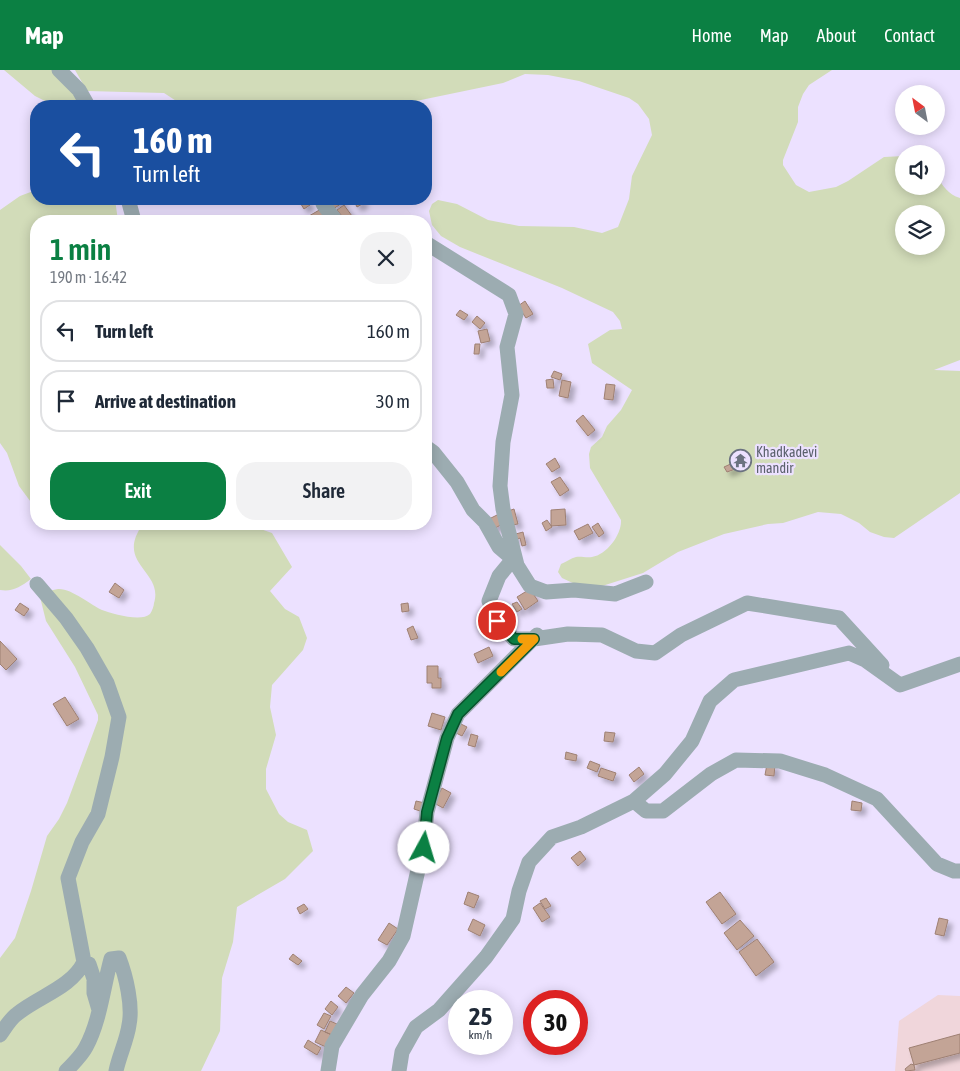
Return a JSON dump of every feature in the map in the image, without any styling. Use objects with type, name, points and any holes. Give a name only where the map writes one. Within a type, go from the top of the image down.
[{"type":"street","points":[[59,70],[79,90],[85,100]]},
{"type":"street","points":[[324,205],[331,215]]},
{"type":"street","points":[[432,247],[509,294],[516,314],[507,347],[512,395],[503,442],[500,486],[502,509],[515,562]]},
{"type":"street","points":[[432,451],[457,482],[473,510],[485,522],[499,547],[515,562],[530,586],[546,592],[574,590],[615,594],[646,582]]},
{"type":"street","points":[[515,562],[499,576],[489,601],[497,621],[514,639],[568,634],[602,635],[636,651],[655,653],[681,635],[747,603],[839,618],[900,685]]},
{"type":"street","points":[[0,1035],[15,1015],[60,988],[80,970],[84,962],[68,878],[82,842],[98,814],[112,758],[119,717],[107,683],[87,648],[66,618],[38,584]]},
{"type":"street","points":[[328,1071],[332,1046],[362,995],[389,961],[403,936],[424,848],[427,812],[447,738],[458,714],[535,637]]},
{"type":"street","points":[[399,1071],[402,1052],[416,1027],[439,1010],[486,957],[513,919],[519,891],[529,862],[552,837],[581,827],[634,801],[665,774],[692,741],[710,701],[734,680],[849,653],[865,660],[900,685]]},
{"type":"street","points":[[900,685],[960,664]]},
{"type":"street","points":[[634,801],[646,810],[663,811],[711,774],[736,760],[780,761],[825,775],[876,799],[937,864],[954,871],[960,871]]},
{"type":"street","points":[[66,1071],[86,1048],[99,1010],[111,959],[119,958],[124,970],[129,997],[130,1024],[116,1071]]},
{"type":"street","points":[[84,962],[88,964],[94,979],[94,993],[99,1010]]},
{"type":"shaded area","points":[[938,995],[960,996],[960,1071],[895,1071],[899,1021]]},
{"type":"green space","points":[[4,70],[54,70],[82,100],[43,100],[35,96]]},
{"type":"green space","points":[[75,70],[832,70],[809,85],[798,107],[798,122],[783,160],[783,165],[796,185],[809,192],[836,187],[884,157],[895,156],[895,195],[945,195],[945,187],[949,192],[960,198],[960,360],[934,370],[960,371],[960,493],[894,538],[870,532],[859,523],[841,514],[818,512],[783,523],[768,524],[724,534],[678,552],[643,573],[599,587],[577,585],[562,578],[558,572],[561,564],[574,558],[592,557],[603,552],[613,543],[621,526],[621,520],[590,468],[589,454],[591,447],[602,437],[607,426],[621,410],[632,390],[592,363],[588,344],[610,330],[622,329],[620,321],[613,312],[562,288],[460,247],[441,236],[432,225],[432,215],[430,215],[429,211],[432,204],[438,200],[457,204],[488,220],[519,226],[574,227],[602,233],[618,227],[629,199],[632,176],[652,135],[649,119],[638,104],[629,98],[579,81],[548,75],[525,74],[503,83],[421,100],[175,100],[164,93],[87,91]]},
{"type":"green space","points":[[30,192],[30,205],[116,205],[117,215],[30,215],[30,501],[19,486],[7,453],[0,443],[0,210],[20,196]]},
{"type":"green space","points":[[140,530],[263,530],[272,533],[292,567],[270,591],[285,609],[299,617],[307,638],[303,650],[272,685],[270,707],[276,735],[266,769],[266,789],[279,814],[288,822],[307,830],[313,851],[285,879],[237,907],[233,942],[222,978],[220,1031],[201,1071],[0,1071],[0,958],[15,938],[47,836],[67,803],[98,720],[98,715],[75,667],[46,621],[40,597],[53,590],[63,589],[102,610],[134,617],[150,614],[154,606],[155,592],[152,583],[136,558],[134,549]]},
{"type":"green space","points":[[0,545],[31,579],[13,590],[0,590]]},
{"type":"building","points":[[302,205],[310,205],[304,209]]},
{"type":"building","points":[[331,205],[339,205],[333,209]]},
{"type":"building","points":[[344,205],[351,215],[341,215],[337,210]]},
{"type":"building","points":[[321,209],[325,215],[311,215]]},
{"type":"building","points":[[525,301],[533,314],[526,318],[518,306]]},
{"type":"building","points":[[460,310],[468,315],[464,320],[456,315]]},
{"type":"building","points":[[477,316],[485,323],[480,329],[472,322]]},
{"type":"building","points":[[487,329],[490,341],[481,343],[478,331]]},
{"type":"building","points":[[475,344],[480,344],[479,354],[474,354]]},
{"type":"building","points":[[554,371],[562,374],[560,380],[551,377]]},
{"type":"building","points":[[553,379],[554,388],[547,388],[546,380]]},
{"type":"building","points":[[562,380],[571,382],[568,398],[559,396]]},
{"type":"building","points":[[606,384],[615,385],[613,400],[604,399]]},
{"type":"building","points":[[583,415],[595,430],[588,436],[576,421]]},
{"type":"building","points":[[555,458],[560,467],[552,472],[546,464]]},
{"type":"building","points":[[735,462],[738,468],[727,472],[724,467]]},
{"type":"building","points":[[560,477],[569,490],[560,496],[551,482]]},
{"type":"building","points":[[514,509],[518,524],[512,525],[508,511]]},
{"type":"building","points":[[565,509],[566,525],[551,526],[551,510]]},
{"type":"building","points":[[499,514],[504,523],[492,530],[487,520]]},
{"type":"building","points":[[547,520],[552,527],[546,531],[542,523]]},
{"type":"building","points":[[598,523],[604,533],[599,537],[592,527]]},
{"type":"building","points":[[588,524],[593,533],[579,540],[574,531]]},
{"type":"building","points":[[523,532],[526,545],[522,546],[520,538],[516,540],[512,535]]},
{"type":"building","points":[[115,583],[124,590],[119,598],[109,592]]},
{"type":"building","points":[[530,589],[538,601],[525,610],[517,597]]},
{"type":"building","points":[[517,602],[522,609],[517,612],[512,604]]},
{"type":"building","points":[[20,603],[29,609],[24,616],[15,610]]},
{"type":"building","points":[[408,603],[409,611],[402,612],[401,604]]},
{"type":"building","points":[[413,626],[418,638],[411,640],[407,629]]},
{"type":"building","points":[[0,641],[17,659],[6,670],[0,664]]},
{"type":"building","points":[[489,647],[493,656],[478,663],[474,654]]},
{"type":"building","points":[[427,666],[438,666],[438,678],[441,678],[441,688],[432,688],[432,683],[427,683]]},
{"type":"building","points":[[65,697],[79,719],[67,726],[53,704]]},
{"type":"building","points":[[432,713],[445,717],[441,730],[428,726]]},
{"type":"building","points":[[461,724],[467,727],[462,736],[456,733]]},
{"type":"building","points":[[605,732],[615,733],[613,742],[604,741]]},
{"type":"building","points":[[471,734],[478,736],[475,747],[468,745]]},
{"type":"building","points":[[566,752],[577,755],[576,761],[565,759]]},
{"type":"building","points":[[590,761],[600,765],[597,772],[587,768]]},
{"type":"building","points":[[767,764],[775,765],[774,776],[765,775]]},
{"type":"building","points":[[639,767],[644,774],[634,782],[629,775]]},
{"type":"building","points":[[601,768],[616,773],[613,781],[598,776]]},
{"type":"building","points":[[442,788],[451,793],[443,808],[434,803]]},
{"type":"building","points":[[416,801],[425,803],[423,812],[414,809]]},
{"type":"building","points":[[852,801],[862,803],[861,811],[851,810]]},
{"type":"building","points":[[580,851],[586,859],[578,866],[571,858]]},
{"type":"building","points":[[468,892],[479,896],[474,908],[464,904]]},
{"type":"building","points":[[720,892],[736,914],[722,924],[706,902]]},
{"type":"building","points":[[546,898],[551,906],[545,909],[540,901]]},
{"type":"building","points":[[540,903],[550,917],[542,922],[533,908]]},
{"type":"building","points":[[304,904],[308,909],[300,914],[297,908]]},
{"type":"building","points":[[939,918],[948,920],[944,936],[935,934]]},
{"type":"building","points":[[473,919],[485,925],[480,936],[468,930]]},
{"type":"building","points":[[740,920],[754,936],[737,950],[724,933]]},
{"type":"building","points":[[389,923],[398,929],[387,945],[378,940]]},
{"type":"building","points":[[757,939],[774,962],[756,976],[739,952]]},
{"type":"building","points":[[293,954],[302,961],[298,965],[289,959]]},
{"type":"building","points":[[346,987],[354,993],[346,1003],[338,996]]},
{"type":"building","points":[[331,1001],[338,1007],[332,1015],[325,1009]]},
{"type":"building","points":[[324,1013],[331,1016],[324,1029],[317,1025]]},
{"type":"building","points":[[330,1021],[337,1024],[332,1035],[325,1032]]},
{"type":"building","points":[[321,1030],[332,1035],[326,1047],[315,1042]]},
{"type":"building","points":[[960,1034],[960,1053],[914,1065],[909,1048]]},
{"type":"building","points":[[308,1040],[321,1048],[317,1055],[304,1047]]},
{"type":"building","points":[[911,1064],[914,1065],[915,1070],[906,1071],[905,1069]]},
{"type":"slow traffic","points":[[501,672],[534,639],[522,639]]},
{"type":"place","name":"Khadkadevi mandir","points":[[740,460]]},
{"type":"route","points":[[424,848],[427,812],[447,738],[458,714],[534,639],[514,639],[497,621]]}]
